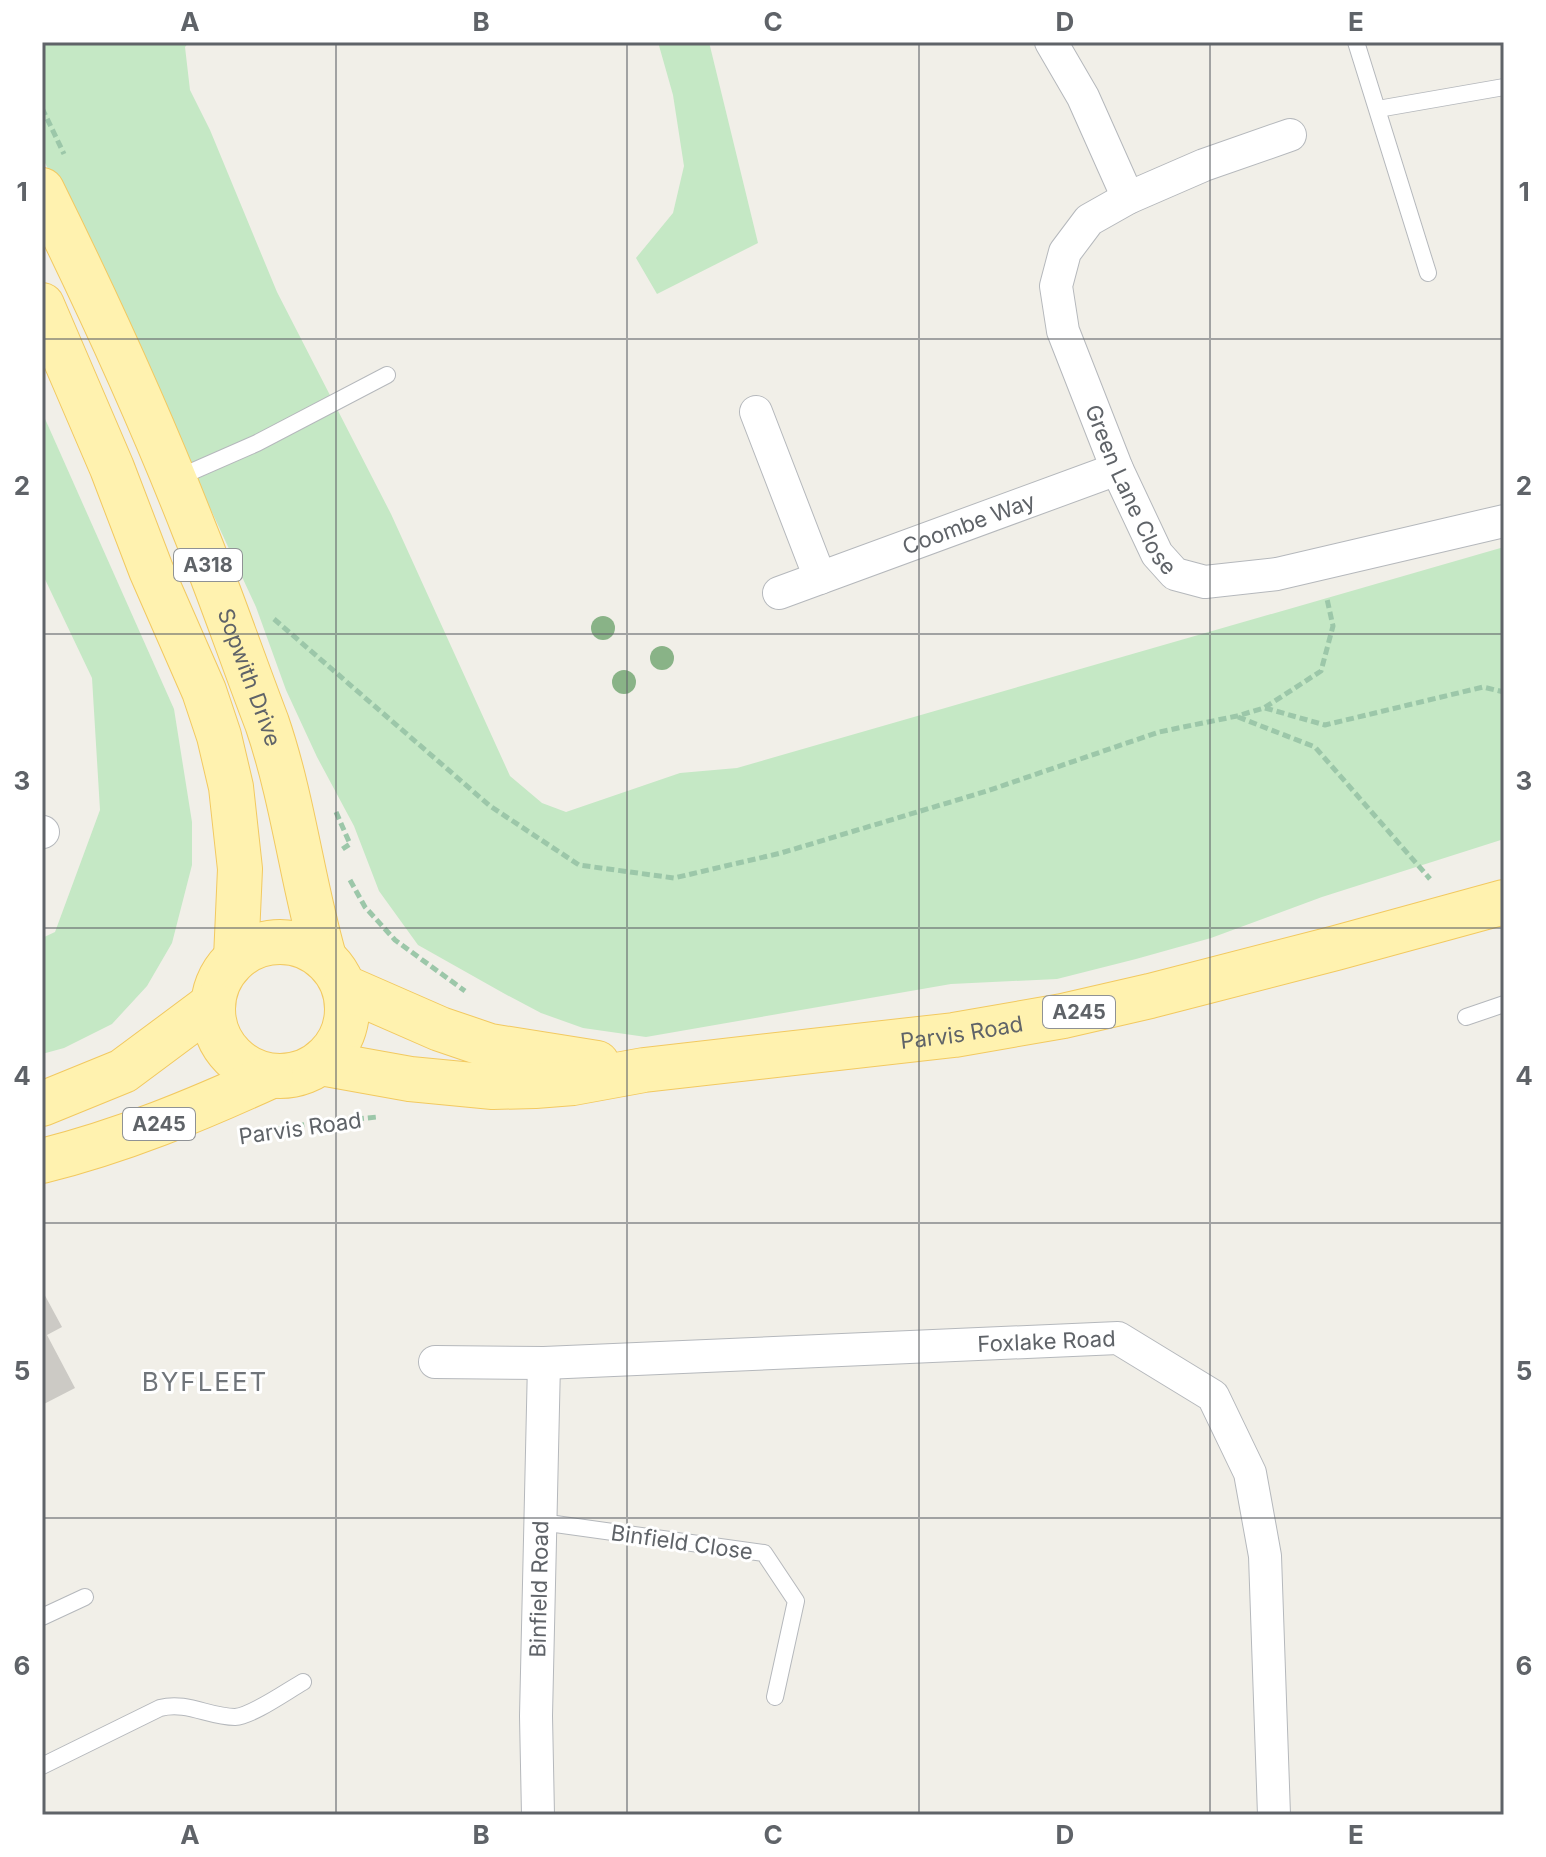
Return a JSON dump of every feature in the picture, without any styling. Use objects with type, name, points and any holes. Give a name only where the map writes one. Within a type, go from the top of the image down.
[{"type":"main road","name":"Sopwith Drive","points":[[42,190],[83,271],[194,528],[277,753],[311,910],[334,972]]},
{"type":"main road","name":"A318","points":[[42,305],[204,691],[219,736],[232,798],[240,869],[236,958]]},
{"type":"main road","name":"Parvis Road","points":[[321,1063],[410,1079],[493,1087],[573,1083],[644,1070],[954,1035],[1063,1016],[1242,973],[1504,902]]},
{"type":"main road","name":"A245","points":[[236,958],[253,947],[271,942],[290,942],[308,947],[334,972]]},
{"type":"main road","points":[[236,958],[224,971],[216,987],[213,1004],[215,1025],[222,1043],[235,1059],[252,1070],[271,1076]]},
{"type":"main road","points":[[321,1063],[336,1048],[345,1029],[348,1007],[334,972]]},
{"type":"main road","name":"Parvis Road","points":[[334,972],[440,1029],[490,1046],[644,1070]]},
{"type":"main road","points":[[42,1104],[123,1071],[213,1004]]},
{"type":"main road","name":"A245","points":[[271,1076],[306,1072],[321,1063]]},
{"type":"main road","name":"Parvis Road","points":[[42,1161],[139,1132],[271,1076]]},
{"type":"street","points":[[1051,42],[1083,97],[1128,198]]},
{"type":"street","name":"Green Lane Close","points":[[1290,135],[1204,165],[1128,198],[1089,220],[1065,252],[1056,286],[1063,331],[1117,469],[1157,554],[1175,574],[1205,582],[1277,574],[1504,521]]},
{"type":"street","points":[[756,412],[820,578]]},
{"type":"street","name":"Coombe Way","points":[[779,593],[1117,469]]},
{"type":"street","name":"Foxlake Road","points":[[435,1362],[544,1363],[1118,1338],[1213,1396],[1250,1473],[1265,1556],[1274,1815]]},
{"type":"street","name":"Binfield Road","points":[[538,1815],[536,1716],[544,1363]]},
{"type":"lane","points":[[1356,42],[1428,273]]},
{"type":"lane","points":[[1378,109],[1504,87]]},
{"type":"lane","points":[[174,480],[257,443],[387,375]]},
{"type":"lane","points":[[1466,1017],[1504,1004]]},
{"type":"lane","name":"Binfield Close","points":[[541,1522],[764,1553],[796,1601],[775,1697]]},
{"type":"lane","points":[[42,1617],[85,1597]]},
{"type":"lane","points":[[42,1766],[160,1708],[186,1706],[242,1716],[303,1682]]},
{"type":"path","points":[[273,618],[490,806],[579,865],[674,878],[781,853],[987,791],[1159,732],[1264,708],[1321,671],[1333,626],[1319,564]]},
{"type":"path","points":[[1264,708],[1325,725],[1483,687],[1504,692]]},
{"type":"path","points":[[1237,716],[1315,747],[1430,879]]},
{"type":"path","points":[[344,870],[365,907],[395,940],[475,998]]},
{"type":"path","name":"Parvis Road","points":[[235,1137],[309,1124],[387,1116]]},
{"type":"green space","points":[[42,42],[189,42],[185,47],[190,90],[210,130],[277,292],[391,514],[510,776],[542,803],[566,812],[680,773],[737,768],[1504,547],[1504,839],[1322,897],[1211,938],[1057,979],[951,984],[646,1037],[583,1028],[541,1013],[505,994],[418,945],[379,891],[354,826],[286,690],[256,607],[211,510],[176,446],[96,264],[42,157]]},
{"type":"green space","points":[[658,42],[709,42],[758,243],[657,294],[636,258],[673,213],[684,166],[673,95]]},
{"type":"green space","points":[[42,412],[174,709],[192,822],[192,865],[172,943],[147,986],[112,1024],[64,1048],[42,1054],[42,938],[55,932],[100,810],[92,678],[42,573]]},
{"type":"building","points":[[42,1290],[62,1327],[47,1335],[75,1388],[42,1405]]},
{"type":"district","name":"BYFLEET","points":[[205,1382]]}]
